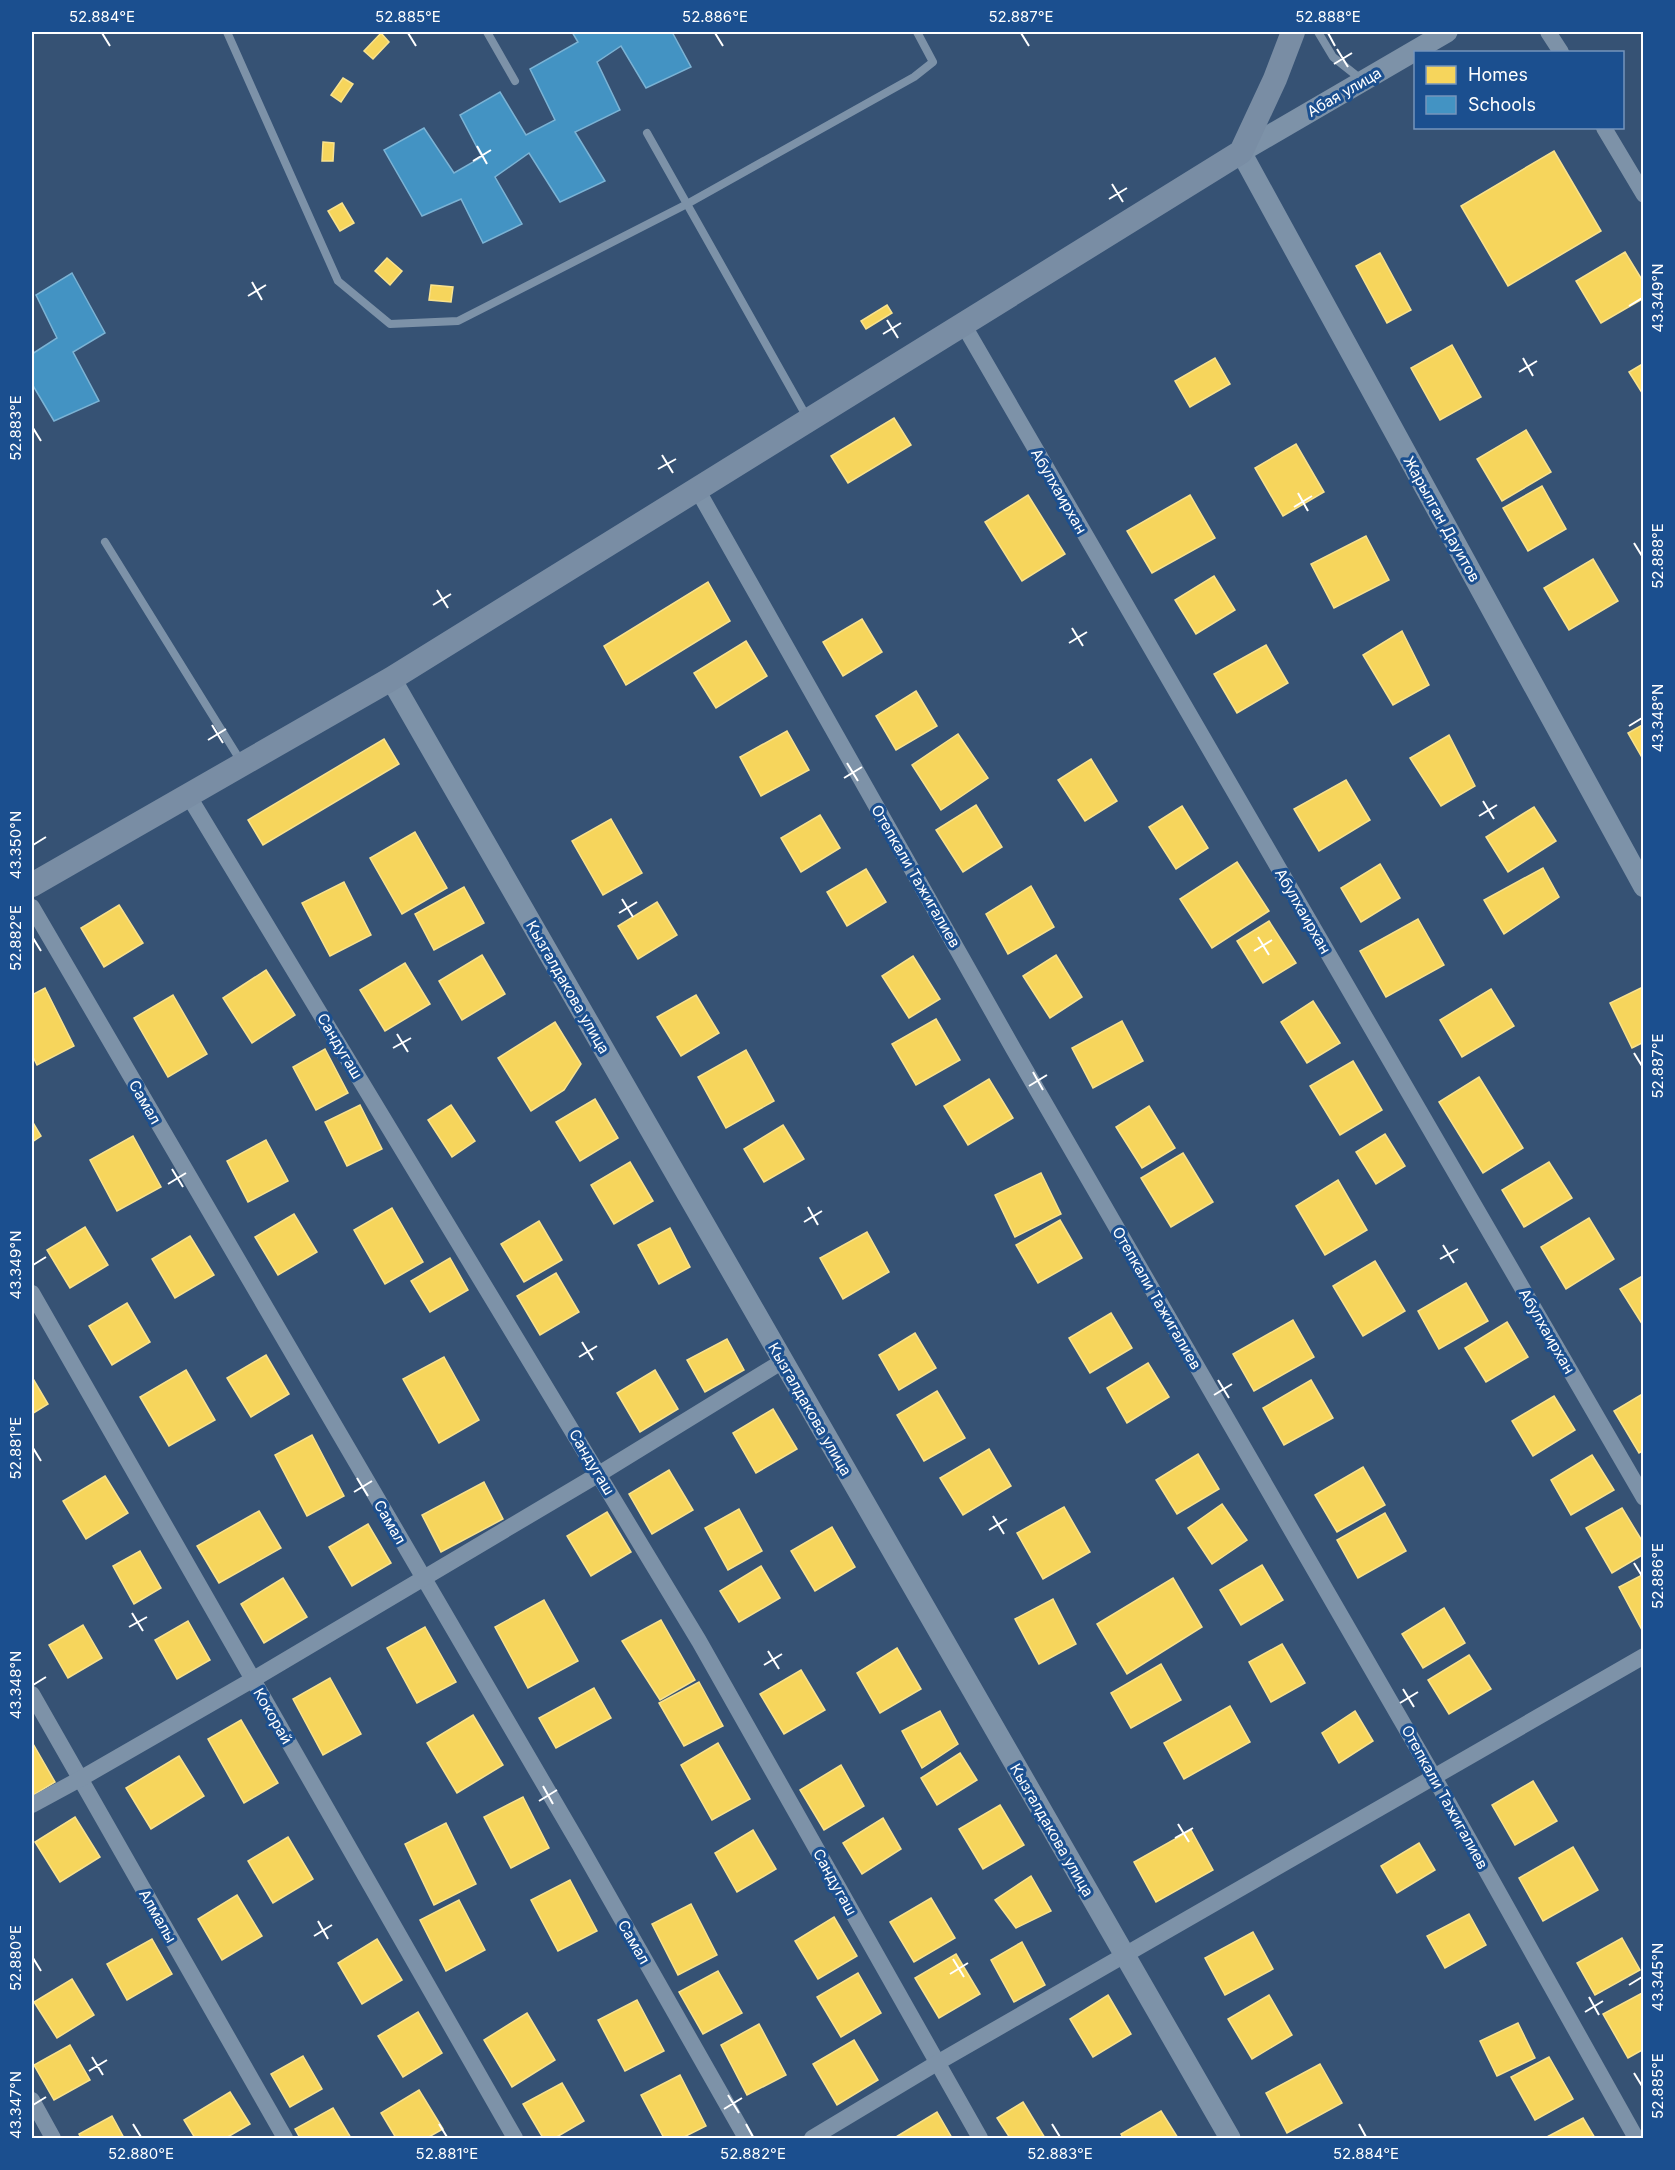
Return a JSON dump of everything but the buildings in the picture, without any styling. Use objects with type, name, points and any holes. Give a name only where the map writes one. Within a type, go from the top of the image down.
[{"type":"main road","points":[[32,885],[391,678],[1241,152],[1275,79],[1293,32]]},
{"type":"street","name":"Абая улица","points":[[1241,152],[1447,32]]},
{"type":"street","points":[[1548,32],[1560,51]]},
{"type":"street","points":[[1605,129],[1644,195]]},
{"type":"street","name":"Жарылган Дауитов","points":[[1241,152],[1644,887]]},
{"type":"street","name":"Абулхаирхан","points":[[963,324],[1644,1498]]},
{"type":"street","name":"Отепкали Тажигалиев","points":[[697,489],[1014,1050],[1434,1777],[1636,2139]]},
{"type":"street","name":"Кызгалдакова улица","points":[[391,678],[1230,2139]]},
{"type":"street","name":"Сандугаш","points":[[188,795],[699,1641],[980,2139]]},
{"type":"street","name":"Самал","points":[[32,907],[579,1844],[746,2139]]},
{"type":"street","name":"Кокорай","points":[[32,1293],[515,2139]]},
{"type":"street","points":[[32,1805],[252,1680],[599,1474],[783,1361]]},
{"type":"street","points":[[812,2139],[937,2063],[1644,1656]]},
{"type":"street","name":"Алмалы","points":[[32,1694],[285,2139]]},
{"type":"street","points":[[32,2100],[53,2139]]},
{"type":"lane","points":[[227,32],[338,281],[390,324],[458,321],[687,204],[920,72],[933,62],[917,32]]},
{"type":"lane","points":[[487,32],[515,81]]},
{"type":"lane","points":[[1318,32],[1333,57],[1362,81]]},
{"type":"lane","points":[[647,133],[808,420]]},
{"type":"lane","points":[[105,542],[243,764]]}]
